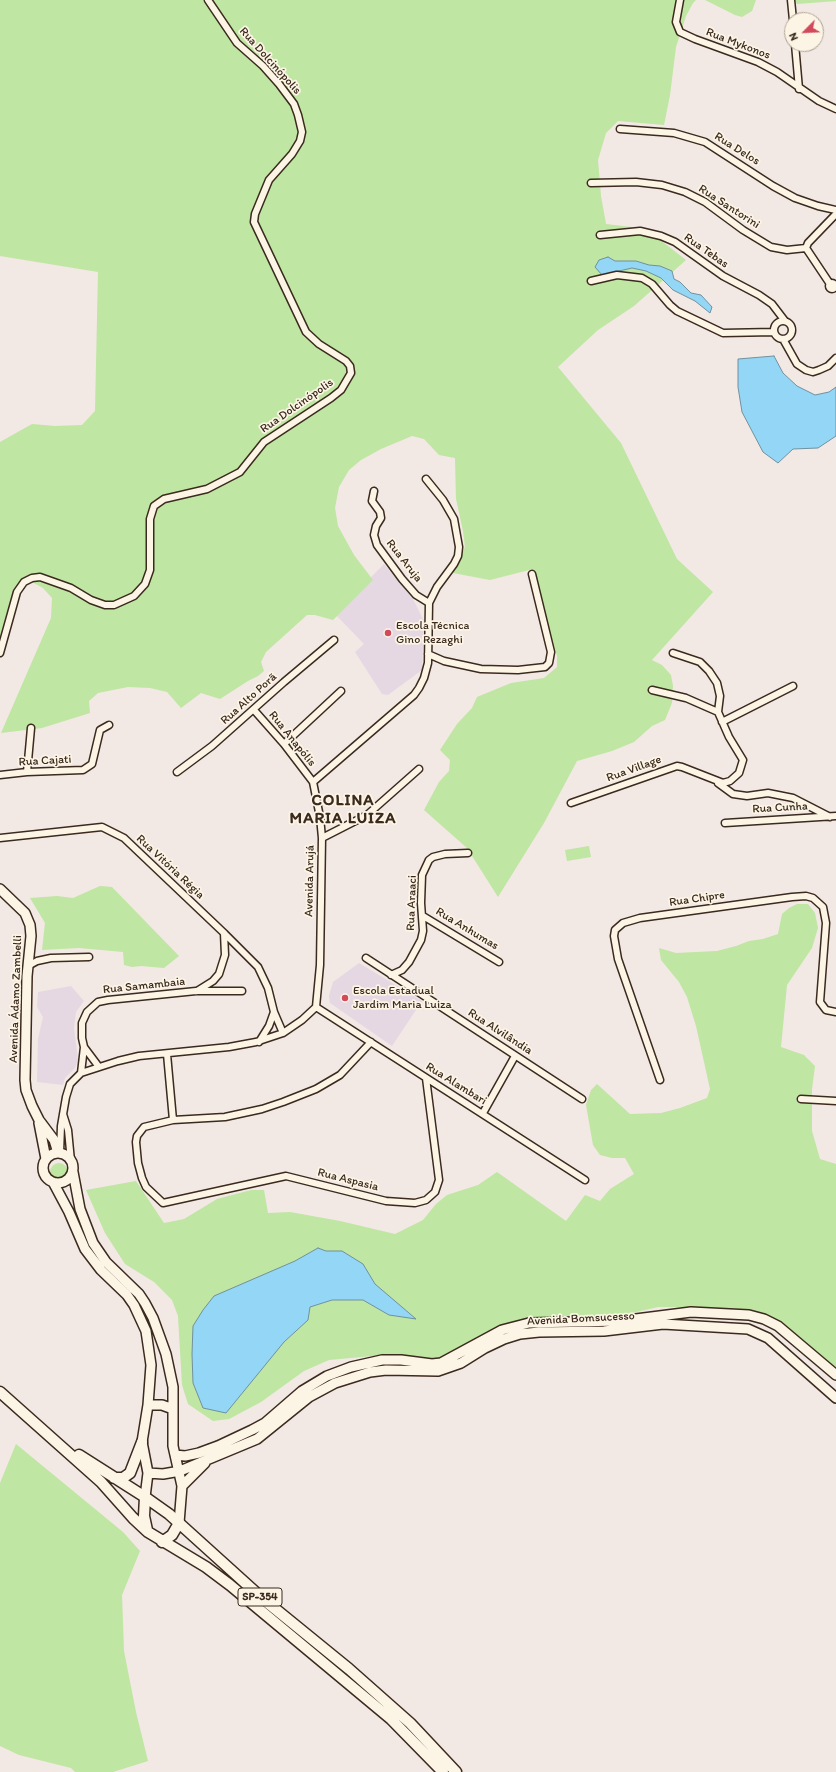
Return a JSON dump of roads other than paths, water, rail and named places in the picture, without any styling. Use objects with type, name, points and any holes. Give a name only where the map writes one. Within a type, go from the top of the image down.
[{"type":"main road","name":"SP-354","points":[[0,1392],[110,1490],[133,1518],[148,1532],[162,1542],[206,1567],[230,1585],[380,1710],[409,1736],[443,1772]]},
{"type":"main road","name":"SP-354","points":[[52,1438],[145,1497],[179,1522],[263,1599],[349,1669],[410,1723],[456,1772]]},
{"type":"main road","points":[[114,1478],[122,1478],[130,1473],[142,1442]]},
{"type":"main road","points":[[145,1497],[144,1516],[148,1532]]},
{"type":"main road","points":[[162,1542],[172,1535],[179,1522]]},
{"type":"street","name":"Rua Dolcinópolis","points":[[0,653],[17,592],[24,582],[32,578],[40,577],[71,588],[91,600],[106,605],[114,605],[134,596],[145,584],[150,570],[150,518],[154,506],[164,499],[207,489],[240,472],[264,442],[331,398],[341,390],[351,373],[350,366],[346,361],[316,342],[306,332],[254,222],[255,214],[269,180],[292,154],[300,141],[302,132],[294,104],[263,66],[237,43],[208,0]]},
{"type":"street","name":"Rua Mykonos","points":[[680,0],[676,22],[680,32],[695,40],[758,62],[777,72],[819,102],[836,109]]},
{"type":"street","points":[[791,0],[792,12]]},
{"type":"street","points":[[796,52],[799,89]]},
{"type":"street","name":"Rua Delos","points":[[620,129],[674,133],[698,139],[724,153],[773,186],[795,198],[818,206],[836,210]]},
{"type":"street","name":"Rua Santorini","points":[[591,183],[636,182],[662,184],[685,192],[705,202],[743,230],[771,247],[787,250],[806,248]]},
{"type":"street","points":[[830,284],[806,248],[836,214]]},
{"type":"street","name":"Rua Tebas","points":[[600,235],[640,231],[661,236],[675,242],[722,276],[759,295],[772,304],[785,321]]},
{"type":"street","points":[[591,281],[617,276],[642,278],[652,284],[677,311],[723,333],[774,332]]},
{"type":"street","points":[[774,332],[776,323],[785,321],[792,326],[792,332],[788,337],[783,339]]},
{"type":"street","points":[[774,332],[778,337],[783,339],[797,364],[806,370],[813,372],[819,370],[828,366],[836,358]]},
{"type":"street","points":[[313,782],[420,688],[426,670],[428,654],[429,603],[437,587],[454,564],[458,556],[459,547],[454,519],[443,500],[426,479]]},
{"type":"street","name":"Rua Aruja","points":[[374,491],[372,501],[380,512],[381,518],[376,526],[374,535],[377,545],[389,563],[416,595],[429,603]]},
{"type":"street","points":[[428,654],[458,665],[481,669],[518,670],[545,667],[549,663],[551,652],[532,574]]},
{"type":"street","name":"Rua Alto Porã","points":[[177,772],[212,746],[334,640]]},
{"type":"street","points":[[673,653],[700,662],[709,671],[717,683],[720,696],[718,712],[735,748],[743,760],[739,773],[734,778],[723,783],[717,782]]},
{"type":"street","points":[[722,722],[793,686]]},
{"type":"street","points":[[652,690],[686,698],[718,712]]},
{"type":"street","points":[[284,744],[341,691]]},
{"type":"street","name":"Rua Anapólis","points":[[254,710],[284,744],[313,782]]},
{"type":"street","name":"Rua Cajati","points":[[0,775],[27,772],[83,770],[92,764],[100,730],[109,725]]},
{"type":"street","points":[[27,772],[31,728]]},
{"type":"street","name":"Rua Village","points":[[571,803],[677,766],[682,766],[717,782],[733,794],[747,796],[768,793],[792,798],[833,816]]},
{"type":"street","points":[[322,838],[367,815],[418,769]]},
{"type":"street","name":"Avenida Arujá","points":[[313,782],[322,838],[320,965],[316,1007]]},
{"type":"street","name":"Rua Cunha","points":[[725,823],[833,816]]},
{"type":"street","name":"Rua Vitória Régia","points":[[0,838],[91,827],[102,827],[124,838],[258,967],[268,988],[274,1012],[283,1033]]},
{"type":"street","name":"Rua Araaci","points":[[391,975],[402,970],[416,952],[424,931],[421,897],[422,874],[429,860],[433,857],[445,854],[468,853]]},
{"type":"street","name":"Avenida Ádamo Zambelli","points":[[0,888],[19,906],[29,921],[31,932],[28,966],[25,1080],[28,1097],[39,1120],[54,1140],[59,1153]]},
{"type":"street","name":"Rua Chipre","points":[[660,1080],[618,959],[614,936],[615,930],[623,923],[640,918],[792,897],[806,896],[813,898],[822,907],[826,923],[820,1002],[826,1010],[836,1012]]},
{"type":"street","name":"Rua Anhumas","points":[[423,916],[499,962]]},
{"type":"street","name":"Rua Samambaia","points":[[196,992],[206,987],[219,974],[225,955],[224,933]]},
{"type":"street","points":[[28,966],[51,958],[89,957]]},
{"type":"street","name":"Rua Alvilândia","points":[[366,958],[582,1099]]},
{"type":"street","name":"Rua Samambaia","points":[[81,1073],[84,1047],[82,1030],[84,1018],[87,1012],[98,1002],[196,992],[242,991]]},
{"type":"street","points":[[59,1153],[66,1097],[70,1084],[81,1073],[139,1056],[229,1047],[259,1042],[283,1033],[302,1020],[316,1007]]},
{"type":"street","name":"Rua Alambari","points":[[316,1007],[585,1180]]},
{"type":"street","points":[[259,1042],[269,1026],[274,1012]]},
{"type":"street","points":[[167,1054],[173,1120],[225,1117],[262,1109],[316,1089],[340,1075],[371,1042]]},
{"type":"street","points":[[84,1047],[99,1067]]},
{"type":"street","points":[[483,1113],[515,1056]]},
{"type":"street","name":"Rua Aspasia","points":[[173,1120],[144,1127],[136,1136],[138,1163],[142,1178],[146,1187],[163,1203],[286,1176],[386,1201],[415,1203],[426,1200],[435,1192],[440,1180],[426,1078]]},
{"type":"street","points":[[801,1099],[836,1102]]},
{"type":"street","points":[[63,1113],[68,1130],[71,1161],[80,1209],[93,1243],[114,1271],[139,1294],[153,1318],[166,1354],[171,1373],[173,1440],[182,1486],[179,1522]]},
{"type":"street","name":"Avenida Ádamo Zambelli","points":[[39,1120],[46,1159],[43,1168],[44,1172],[49,1180],[53,1182],[66,1206],[85,1249],[101,1270],[127,1295],[140,1315],[150,1348],[151,1383],[142,1442],[148,1473],[145,1497]]},
{"type":"street","points":[[46,1159],[49,1156],[59,1153],[68,1157],[71,1161]]},
{"type":"street","points":[[53,1182],[65,1182],[73,1172]]},
{"type":"street","name":"Avenida Bomsucesso","points":[[175,1455],[191,1455],[218,1446],[265,1423],[302,1391],[327,1376],[382,1360],[401,1360],[432,1364],[440,1363],[502,1330],[529,1323],[620,1321],[690,1312],[749,1315],[764,1318],[778,1326],[836,1375]]},
{"type":"street","name":"Avenida Bomsucesso","points":[[148,1473],[163,1474],[180,1471],[257,1440],[309,1397],[335,1383],[370,1372],[386,1370],[438,1371],[461,1363],[485,1348],[504,1339],[520,1334],[540,1332],[604,1331],[663,1324],[748,1329],[768,1338],[836,1398]]},
{"type":"street","points":[[148,1405],[162,1405],[173,1409]]},
{"type":"street","points":[[182,1486],[197,1470],[214,1457]]},
{"type":"water","points":[[608,257],[615,261],[636,261],[649,265],[660,266],[672,271],[674,279],[680,282],[691,293],[701,295],[712,307],[710,313],[695,301],[673,290],[661,278],[646,271],[632,268],[602,275],[595,267],[599,260]]},
{"type":"water","points":[[774,356],[783,373],[797,386],[815,395],[829,392],[836,387],[836,436],[818,448],[793,449],[778,463],[763,452],[742,412],[738,387],[738,359]]},
{"type":"water","points":[[318,1248],[326,1251],[342,1251],[363,1264],[375,1284],[416,1319],[389,1315],[363,1300],[332,1300],[310,1307],[308,1320],[284,1342],[226,1413],[203,1408],[193,1383],[192,1354],[193,1326],[203,1310],[214,1296],[295,1261]]},
{"type":"place","name":"Escola Técnica Gino Rezaghi","points":[[388,633]]},
{"type":"place","name":"Escola Estadual Jardim Maria Luiza","points":[[345,998]]},
{"type":"district","name":"COLINA MARIA LUIZA","points":[[343,810]]}]
